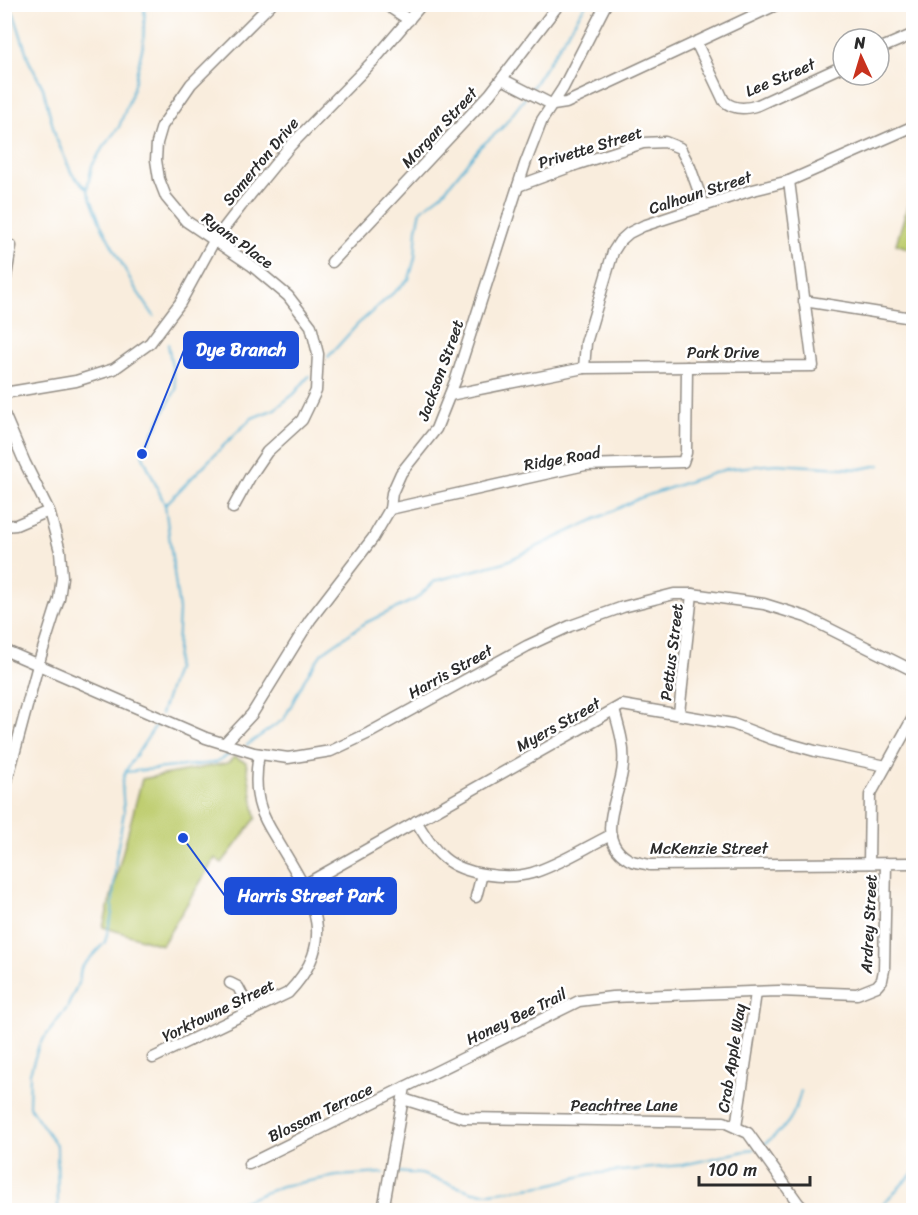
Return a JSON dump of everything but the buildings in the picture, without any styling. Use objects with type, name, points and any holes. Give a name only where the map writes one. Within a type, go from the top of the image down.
[{"type":"street","name":"Ryans Place","points":[[233,508],[267,452],[302,420],[316,391],[318,354],[311,326],[288,296],[251,265],[186,220],[166,197],[159,179],[156,160],[157,142],[162,126],[191,84],[271,4]]},
{"type":"street","points":[[385,4],[409,20]]},
{"type":"street","name":"Somerton Drive","points":[[4,393],[76,381],[114,369],[150,343],[180,303],[214,241],[290,146],[375,59],[422,4]]},
{"type":"street","name":"Morgan Street","points":[[332,262],[490,94],[559,4]]},
{"type":"street","name":"Jackson Street","points":[[225,743],[252,714],[305,628],[373,538],[390,509],[392,493],[401,473],[436,429],[450,395],[518,186],[542,120],[563,88],[606,4]]},
{"type":"street","points":[[502,79],[552,105],[566,103],[778,4]]},
{"type":"street","points":[[891,44],[914,33]]},
{"type":"street","name":"Lee Street","points":[[696,42],[724,101],[739,108],[758,105],[831,72]]},
{"type":"street","name":"Calhoun Street","points":[[584,368],[586,343],[613,252],[629,232],[704,206],[789,181],[914,126]]},
{"type":"street","name":"Privette Street","points":[[518,186],[643,143],[665,142],[680,148],[690,167],[704,206]]},
{"type":"street","name":"Park Drive","points":[[450,395],[584,368],[813,366],[789,181]]},
{"type":"street","points":[[4,289],[11,246]]},
{"type":"street","points":[[804,301],[912,318]]},
{"type":"street","name":"Ridge Road","points":[[390,509],[585,465],[683,462],[686,453],[687,367]]},
{"type":"street","points":[[4,414],[49,511],[60,551],[62,577],[59,599],[38,665],[4,792]]},
{"type":"street","points":[[4,526],[16,525],[49,511]]},
{"type":"street","name":"Harris Street","points":[[4,650],[206,738],[259,754],[288,758],[331,751],[369,733],[527,646],[570,626],[649,599],[674,594],[692,594],[764,604],[806,617],[914,670]]},
{"type":"street","name":"Pettus Street","points":[[679,713],[692,594]]},
{"type":"street","name":"Myers Street","points":[[304,885],[622,705],[733,724],[772,739],[815,751],[886,766]]},
{"type":"street","points":[[416,821],[444,858],[463,868],[482,874],[511,876],[532,873],[611,835],[610,820],[624,762],[614,710]]},
{"type":"street","name":"Ardrey Street","points":[[869,863],[870,795],[914,716]]},
{"type":"street","name":"Yorktowne Street","points":[[153,1058],[288,993],[302,979],[313,955],[318,938],[310,895],[266,821],[260,806],[256,780],[259,754]]},
{"type":"street","name":"McKenzie Street","points":[[611,835],[619,851],[629,860],[650,865],[914,863]]},
{"type":"street","name":"Ardrey Street","points":[[878,986],[884,970],[886,863]]},
{"type":"street","points":[[476,897],[482,874]]},
{"type":"street","points":[[230,983],[238,987],[251,1012]]},
{"type":"street","name":"Honey Bee Trail","points":[[405,1087],[579,1001],[612,996],[779,991],[857,994],[878,986]]},
{"type":"street","name":"Crab Apple Way","points":[[736,1127],[756,993]]},
{"type":"street","points":[[383,1210],[405,1087]]},
{"type":"street","name":"Blossom Terrace","points":[[249,1164],[405,1087]]},
{"type":"street","name":"Peachtree Lane","points":[[403,1099],[464,1118],[703,1121],[724,1122],[736,1127]]},
{"type":"street","points":[[736,1127],[748,1133],[801,1208]]},
{"type":"green space","points":[[913,188],[913,250],[896,244]]},
{"type":"green space","points":[[234,757],[246,762],[256,818],[222,863],[215,858],[162,945],[103,927],[142,779],[228,763]]},
{"type":"waterway","points":[[5,4],[14,14],[29,61],[43,88],[56,138],[72,174],[87,189],[101,225],[135,288],[154,316]]},
{"type":"waterway","points":[[87,189],[92,166],[119,127],[132,93],[143,45],[145,4]]},
{"type":"waterway","points":[[532,88],[586,4]]},
{"type":"waterway","points":[[328,357],[358,324],[409,279],[415,258],[421,210],[442,194],[480,147],[501,129],[525,98]]},
{"type":"waterway","points":[[161,714],[176,669],[179,610],[165,505],[142,454],[176,389],[168,344]]},
{"type":"waterway","points":[[165,505],[252,418],[275,409],[294,394],[309,376]]},
{"type":"waterway","points":[[247,745],[284,719],[307,675],[322,653],[365,623],[416,599],[435,581],[505,562],[640,498],[726,469],[776,464],[860,469],[880,465]]},
{"type":"waterway","points":[[58,1210],[57,1146],[29,1106],[30,1073],[39,1045],[67,1008],[79,981],[81,968],[105,942],[112,914],[116,857],[124,812],[122,783],[125,772],[158,722]]},
{"type":"waterway","points":[[125,772],[214,763],[234,752]]},
{"type":"waterway","points":[[763,1145],[788,1122],[801,1091]]},
{"type":"waterway","points":[[396,1172],[421,1174],[473,1192],[490,1193],[548,1185],[590,1174],[683,1165],[754,1149]]},
{"type":"waterway","points":[[877,1210],[914,1172]]},
{"type":"waterway","points":[[221,1210],[282,1186],[337,1176],[383,1173]]},
{"type":"place","name":"Dye Branch","points":[[142,454]]},
{"type":"place","name":"Harris Street Park","points":[[183,838]]}]
